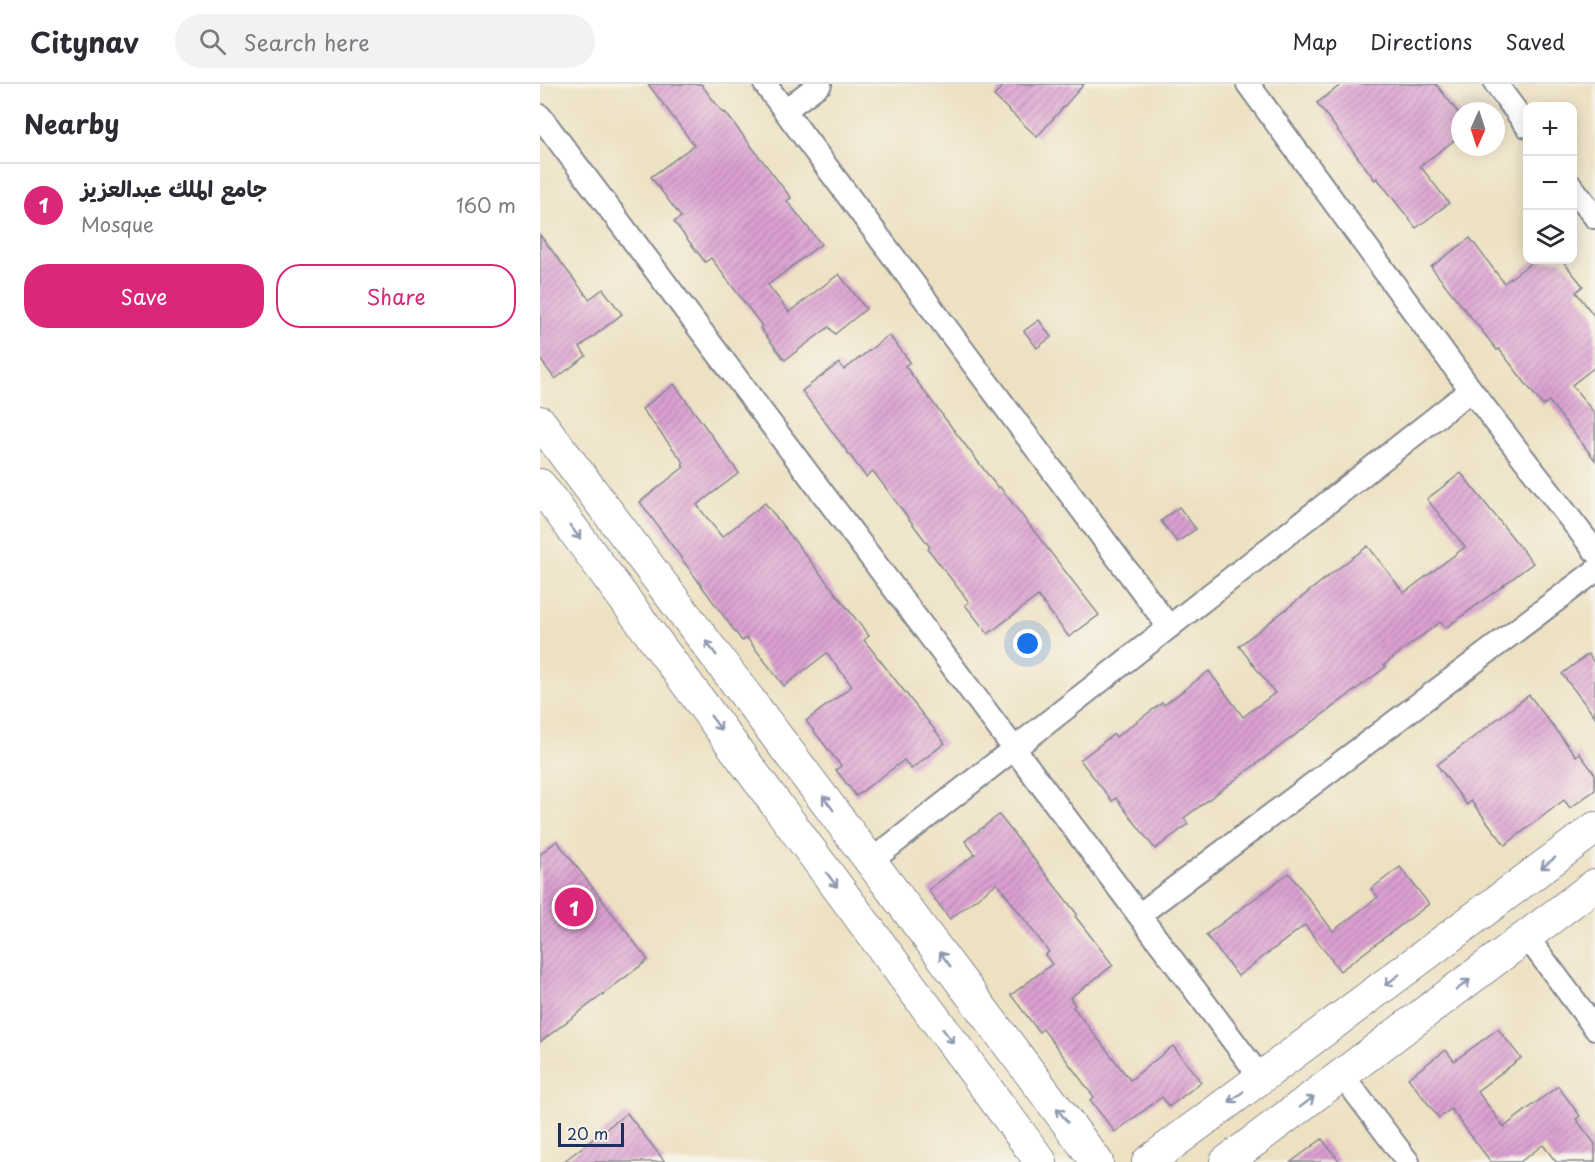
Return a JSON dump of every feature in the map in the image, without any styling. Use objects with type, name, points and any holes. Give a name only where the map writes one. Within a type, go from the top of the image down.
[{"type":"street","points":[[765,84],[1169,627]]},
{"type":"street","points":[[785,111],[820,84]]},
{"type":"street","points":[[1248,84],[1472,390],[1595,551]]},
{"type":"street","points":[[1496,84],[1523,121]]},
{"type":"street","points":[[540,116],[1261,1077]]},
{"type":"street","points":[[1577,194],[1595,217]]},
{"type":"street","points":[[871,861],[1472,390]]},
{"type":"street","points":[[540,422],[1097,1162]]},
{"type":"street","points":[[540,485],[1041,1162]]},
{"type":"street","points":[[1139,915],[1595,571]]},
{"type":"street","points":[[1148,1162],[1595,828]]},
{"type":"street","points":[[1226,1162],[1595,885]]},
{"type":"street","points":[[1527,937],[1595,1028]]},
{"type":"street","points":[[1343,1076],[1408,1162]]},
{"type":"building","points":[[648,84],[701,84],[791,198],[787,201],[821,244],[768,285],[789,312],[839,274],[866,309],[835,334],[829,327],[785,360],[711,258],[705,262],[674,222],[681,217],[651,177],[694,145]]},
{"type":"building","points":[[1005,84],[1084,84],[1037,137],[994,96]]},
{"type":"building","points":[[1342,84],[1436,84],[1451,103],[1451,143],[1420,166],[1449,203],[1416,228],[1377,178],[1375,180],[1317,103]]},
{"type":"building","points":[[540,235],[589,299],[603,289],[622,314],[580,347],[586,356],[555,379],[540,359]]},
{"type":"building","points":[[1470,238],[1504,283],[1530,264],[1565,264],[1583,286],[1576,292],[1595,317],[1595,367],[1572,385],[1595,414],[1595,460],[1549,401],[1543,406],[1431,267]]},
{"type":"building","points":[[1039,320],[1051,337],[1037,348],[1024,331]]},
{"type":"building","points":[[889,335],[910,362],[905,366],[1099,615],[1069,637],[1038,596],[988,634],[965,605],[969,602],[873,471],[866,477],[802,391],[839,363],[844,370]]},
{"type":"building","points":[[674,384],[739,473],[697,505],[722,537],[765,503],[869,636],[864,640],[945,743],[911,769],[904,760],[856,796],[836,770],[841,766],[806,721],[852,686],[827,653],[784,686],[747,638],[742,641],[640,502],[684,467],[682,465],[684,463],[642,409]]},
{"type":"building","points":[[1461,473],[1533,563],[1446,628],[1440,622],[1384,665],[1386,667],[1184,818],[1188,824],[1155,849],[1116,798],[1112,801],[1080,760],[1114,734],[1116,737],[1162,703],[1164,705],[1209,671],[1243,717],[1275,693],[1239,646],[1368,546],[1404,593],[1465,547],[1427,499]]},
{"type":"building","points":[[1179,507],[1196,529],[1177,542],[1161,521]]},
{"type":"building","points":[[1588,654],[1595,664],[1595,717],[1562,674]]},
{"type":"building","points":[[1529,695],[1576,756],[1579,753],[1595,774],[1595,790],[1570,808],[1564,800],[1505,845],[1471,801],[1467,805],[1437,765]]},
{"type":"building","points":[[999,815],[1077,914],[1075,916],[1113,965],[1070,998],[1075,1005],[1073,1007],[1130,1080],[1173,1046],[1201,1082],[1169,1107],[1162,1097],[1115,1132],[1090,1100],[1094,1097],[1043,1029],[1039,1032],[1011,995],[1052,964],[1045,955],[1049,952],[997,883],[950,919],[928,890],[975,854],[965,841]]},
{"type":"building","points":[[557,841],[648,960],[540,1042],[540,854]]},
{"type":"building","points":[[1400,867],[1429,904],[1340,971],[1305,925],[1238,976],[1206,935],[1289,873],[1333,931],[1378,897],[1371,889]]},
{"type":"building","points":[[1498,1029],[1521,1058],[1477,1091],[1504,1127],[1558,1086],[1580,1116],[1576,1119],[1595,1144],[1595,1162],[1556,1162],[1543,1145],[1520,1162],[1491,1162],[1451,1109],[1439,1118],[1408,1078],[1446,1050],[1454,1061]]},
{"type":"building","points":[[627,1113],[665,1162],[563,1162]]},
{"type":"building","points":[[1322,1139],[1340,1162],[1291,1162]]},
{"type":"place","name":"جامع الملك عبدالعزيز","points":[[574,907]]}]
